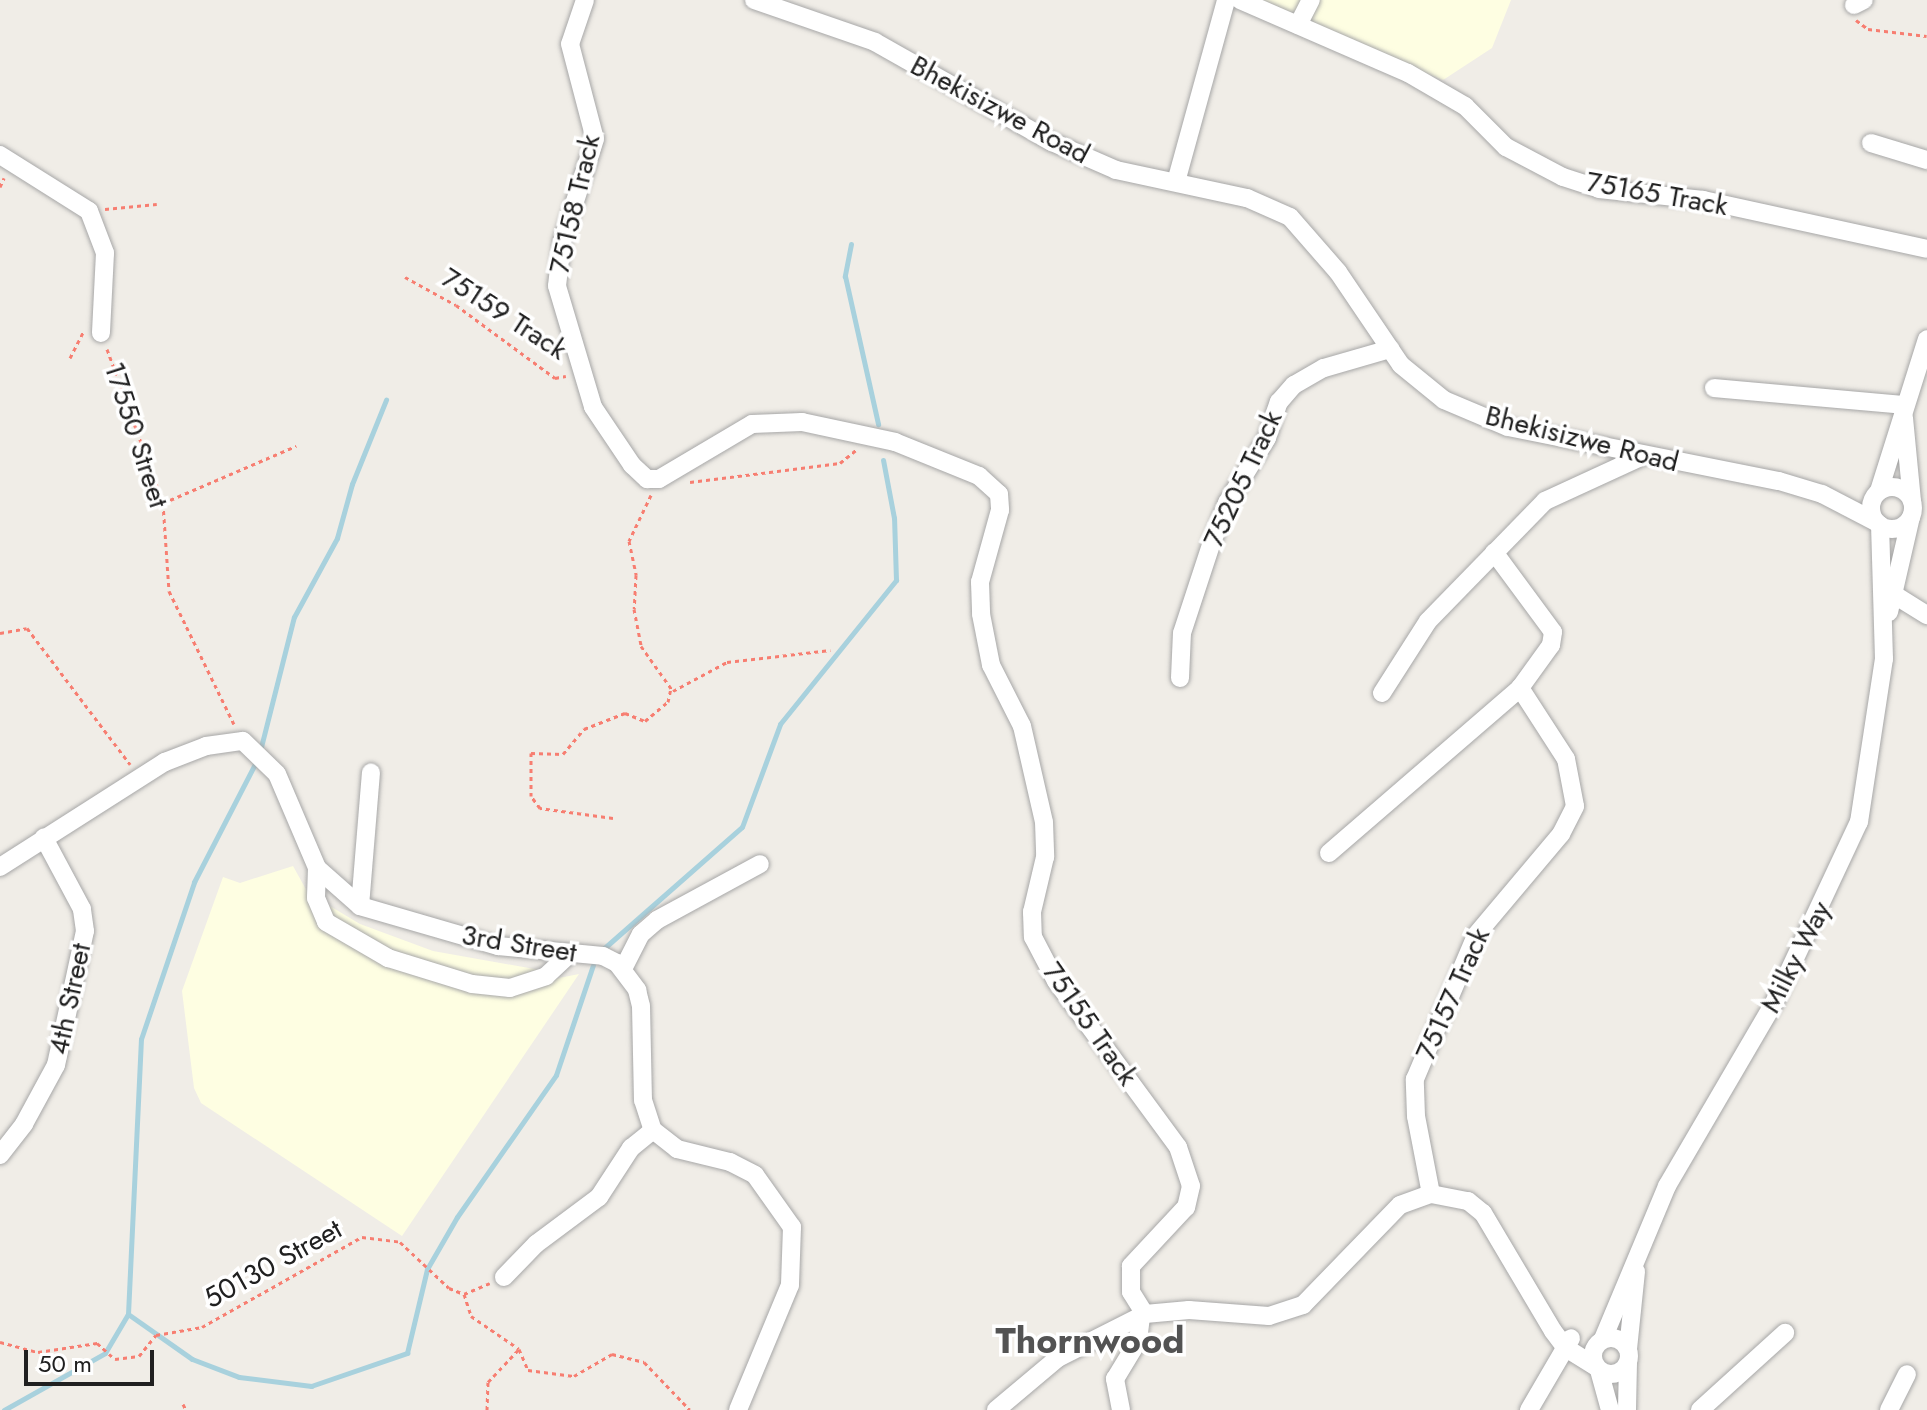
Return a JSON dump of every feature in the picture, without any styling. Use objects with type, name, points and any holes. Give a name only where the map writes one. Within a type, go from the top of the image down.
[{"type":"street","name":"75158 Track","points":[[585,0],[570,44],[595,139],[562,242],[557,286],[582,373],[607,435],[656,488]]},
{"type":"street","points":[[1176,182],[1226,0]]},
{"type":"street","name":"75165 Track","points":[[1240,0],[1408,73],[1472,111],[1506,147],[1563,177],[1599,189],[1703,200],[1927,249]]},
{"type":"street","points":[[1298,25],[1311,0]]},
{"type":"street","name":"Bhekisizwe Road","points":[[767,2],[875,42],[1052,142],[1116,170],[1247,198],[1290,217],[1338,272],[1401,365],[1444,400],[1484,418],[1822,494],[1877,493]]},
{"type":"street","points":[[1871,143],[1927,160]]},
{"type":"street","points":[[0,155],[89,211]]},
{"type":"street","name":"17550 Street","points":[[89,211],[105,253],[101,333]]},
{"type":"street","name":"Milky Way","points":[[1877,493],[1927,339]]},
{"type":"street","name":"75205 Track","points":[[1180,678],[1182,633],[1212,542],[1227,503],[1267,438],[1279,402],[1294,385],[1324,368],[1390,349]]},
{"type":"street","points":[[1714,388],[1904,408]]},
{"type":"street","name":"Milky Way","points":[[1884,634],[1912,509],[1904,408]]},
{"type":"street","points":[[656,488],[752,424],[802,422],[869,438]]},
{"type":"street","name":"75155 Track","points":[[869,438],[895,442],[979,476],[999,494],[1000,510],[980,582],[981,614],[991,665],[1022,726],[1035,774],[1046,845],[1032,912],[1038,947],[1056,981],[1186,1159],[1191,1186],[1186,1207],[1131,1266],[1131,1292],[1143,1315]]},
{"type":"street","points":[[1382,693],[1428,621],[1545,501],[1645,455]]},
{"type":"street","points":[[1901,488],[1912,509],[1901,527],[1878,524],[1871,506],[1877,493],[1901,488]]},
{"type":"street","name":"Bhekisizwe Road","points":[[1822,494],[1878,524]]},
{"type":"street","name":"Milky Way","points":[[1602,1340],[1667,1186],[1775,1001],[1844,860],[1866,791],[1879,711],[1884,634],[1878,524]]},
{"type":"street","points":[[1329,853],[1520,688],[1551,645],[1553,632],[1494,552]]},
{"type":"street","points":[[1893,594],[1927,615]]},
{"type":"street","name":"75157 Track","points":[[1431,1194],[1418,1129],[1415,1079],[1462,960],[1491,912],[1561,834],[1575,806],[1566,759],[1520,688]]},
{"type":"street","points":[[0,867],[139,777],[206,746],[243,741]]},
{"type":"street","name":"3rd Street","points":[[243,741],[277,774],[317,868],[360,906],[498,946],[603,956],[623,969]]},
{"type":"street","points":[[360,906],[371,772]]},
{"type":"street","name":"4th Street","points":[[0,1155],[24,1124],[56,1065],[85,931],[82,909],[44,838]]},
{"type":"street","points":[[738,1410],[790,1285],[792,1227],[755,1175],[730,1162],[677,1149],[653,1130],[643,1100],[641,1006],[623,969],[641,934],[657,920],[760,864]]},
{"type":"street","points":[[317,868],[316,898],[326,922],[388,958],[472,984],[510,988],[546,976],[570,954]]},
{"type":"street","points":[[504,1277],[536,1244],[599,1197],[631,1148],[653,1130]]},
{"type":"street","points":[[996,1410],[1058,1358],[1143,1315],[1286,1312],[1324,1289],[1400,1205],[1431,1194],[1468,1201],[1483,1213],[1564,1340],[1598,1369],[1619,1373],[1628,1356],[1618,1339],[1564,1340]]},
{"type":"street","name":"Milky Way","points":[[1627,1410],[1628,1356],[1638,1256]]},
{"type":"street","points":[[1121,1410],[1115,1379],[1138,1341],[1143,1315]]},
{"type":"street","points":[[1700,1410],[1785,1333]]},
{"type":"street","points":[[1529,1410],[1564,1340]]},
{"type":"street","points":[[1602,1340],[1593,1354],[1610,1410]]},
{"type":"street","points":[[1889,1410],[1907,1374]]},
{"type":"path","points":[[1859,2],[1858,24],[1868,29],[1927,36]]},
{"type":"path","points":[[89,211],[157,204]]},
{"type":"path","name":"75159 Track","points":[[405,277],[456,305],[555,378],[582,373]]},
{"type":"path","points":[[70,358],[83,331],[101,333]]},
{"type":"path","name":"17550 Street","points":[[101,333],[163,503],[169,591],[243,741]]},
{"type":"path","points":[[684,487],[692,481],[840,463],[869,438]]},
{"type":"path","points":[[163,503],[296,446]]},
{"type":"path","points":[[613,818],[540,808],[531,796],[531,753],[563,754],[584,729],[625,713],[645,721],[668,702],[671,688],[641,646],[634,609],[636,575],[629,541],[656,488]]},
{"type":"path","points":[[0,633],[27,628],[139,777]]},
{"type":"path","points":[[671,688],[727,662],[830,650]]},
{"type":"path","name":"50130 Street","points":[[0,1342],[38,1352],[97,1343],[115,1359],[139,1356],[156,1335],[202,1327],[362,1237],[400,1242],[449,1288],[464,1294],[471,1316],[519,1349],[528,1370],[574,1376],[612,1354],[644,1362],[690,1410]]},
{"type":"path","points":[[464,1294],[504,1277]]},
{"type":"path","points":[[487,1410],[488,1382],[519,1349]]},
{"type":"path","points":[[183,1404],[186,1410]]},
{"type":"shaded area","points":[[1251,0],[1511,0],[1492,48],[1443,80]]},
{"type":"shaded area","points":[[293,866],[308,893],[360,924],[433,951],[540,970],[549,980],[579,974],[402,1236],[201,1103],[194,1088],[182,991],[223,877],[240,883]]},
{"type":"waterway","points":[[851,244],[845,276],[878,424]]},
{"type":"waterway","points":[[260,751],[294,617],[337,538],[352,484],[386,400]]},
{"type":"waterway","points":[[602,950],[742,827],[780,724],[896,580],[894,518],[883,460]]},
{"type":"waterway","points":[[4,1410],[105,1353],[128,1314],[141,1039],[194,882],[257,760]]},
{"type":"waterway","points":[[128,1314],[192,1359],[239,1377],[311,1386],[407,1353],[427,1269],[457,1217],[556,1075],[593,965]]},
{"type":"district","name":"Thornwood","points":[[1090,1341]]}]
